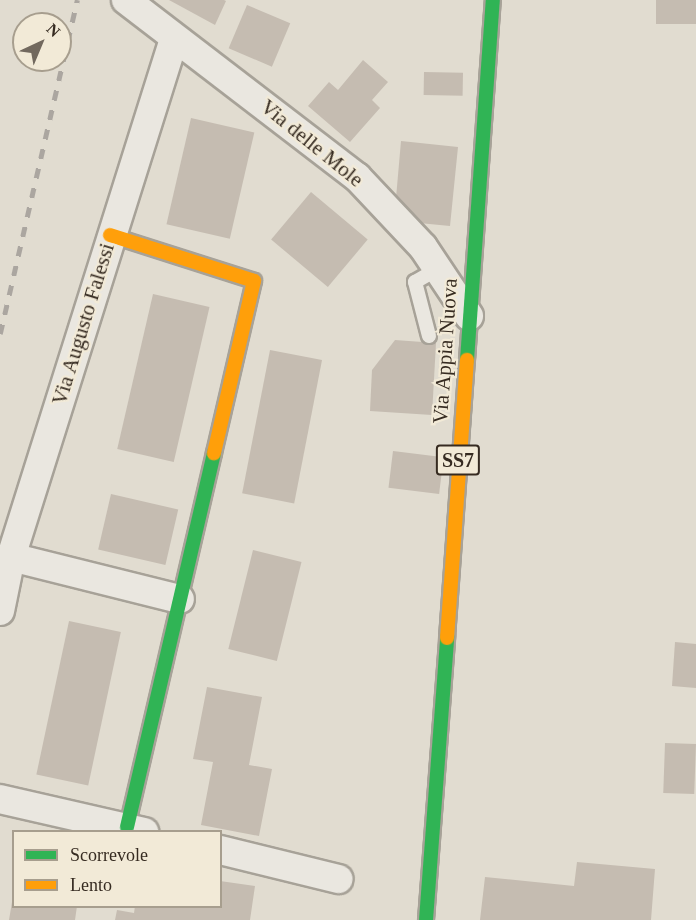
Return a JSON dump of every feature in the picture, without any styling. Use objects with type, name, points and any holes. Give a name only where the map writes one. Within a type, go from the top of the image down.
[{"type":"main road","name":"Via Appia Nuova","points":[[426,920],[493,0]]},
{"type":"main road","points":[[110,235],[254,281],[180,599],[135,829]]},
{"type":"street","name":"Via delle Mole","points":[[126,0],[174,39],[294,126],[357,177],[409,230],[439,268],[469,316]]},
{"type":"street","name":"Via Augusto Falessi","points":[[0,611],[11,557],[110,235],[174,39]]},
{"type":"street","points":[[11,557],[180,599]]},
{"type":"street","points":[[0,799],[135,829]]},
{"type":"street","points":[[222,850],[338,879]]},
{"type":"lane","points":[[429,336],[415,282],[439,268]]},
{"type":"building","points":[[169,0],[224,0],[226,1],[215,25]]},
{"type":"building","points":[[656,0],[696,0],[696,24],[656,24]]},
{"type":"building","points":[[247,5],[290,23],[272,67],[229,48]]},
{"type":"building","points":[[363,60],[388,82],[372,100],[380,108],[350,142],[308,106],[329,82],[338,90]]},
{"type":"building","points":[[424,72],[463,73],[463,96],[424,95]]},
{"type":"building","points":[[191,118],[254,133],[230,239],[166,224]]},
{"type":"building","points":[[401,141],[458,147],[450,226],[419,223],[396,198]]},
{"type":"building","points":[[311,192],[368,240],[328,287],[271,239]]},
{"type":"building","points":[[153,294],[210,307],[174,462],[117,449]]},
{"type":"building","points":[[395,340],[436,343],[432,415],[370,411],[372,370]]},
{"type":"building","points":[[270,350],[322,360],[294,503],[242,493]]},
{"type":"building","points":[[393,451],[444,457],[439,494],[388,488]]},
{"type":"building","points":[[111,494],[178,510],[165,565],[98,550]]},
{"type":"building","points":[[253,550],[302,562],[277,661],[228,649]]},
{"type":"building","points":[[69,621],[121,632],[88,786],[36,775]]},
{"type":"building","points":[[675,642],[696,644],[696,688],[672,686]]},
{"type":"building","points":[[207,687],[262,697],[249,765],[272,769],[259,836],[201,825],[213,762],[193,759]]},
{"type":"building","points":[[665,743],[696,744],[694,794],[663,793]]},
{"type":"building","points":[[577,862],[655,869],[651,920],[480,920],[485,877],[574,886]]},
{"type":"building","points":[[222,881],[255,886],[250,920],[115,920],[117,910],[134,913],[135,908],[222,908]]},
{"type":"building","points":[[12,902],[12,908],[77,908],[75,920],[9,920]]},
{"type":"railway","points":[[0,334],[77,0]]},
{"type":"traffic: fast","points":[[467,360],[493,0]]},
{"type":"traffic: fast","points":[[127,827],[214,453]]},
{"type":"traffic: fast","points":[[426,920],[447,638]]},
{"type":"traffic: slow","points":[[110,235],[254,281],[214,453]]},
{"type":"traffic: slow","points":[[447,638],[467,360]]}]
